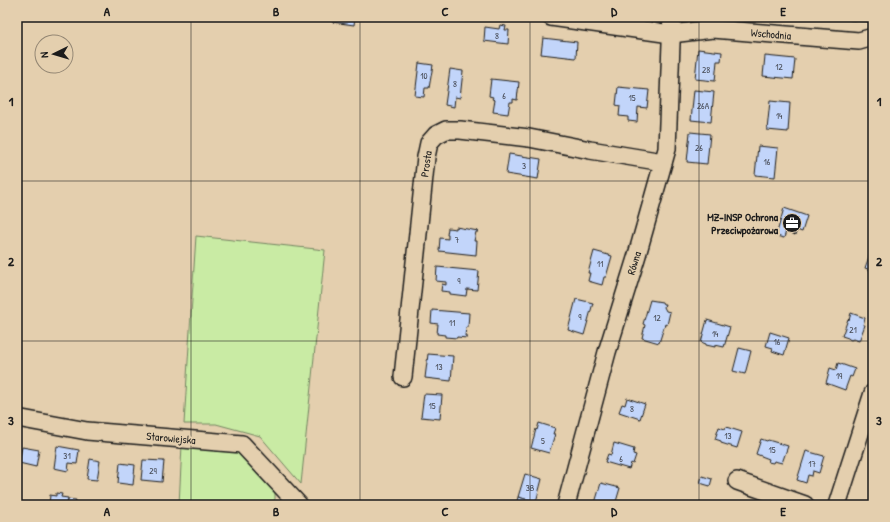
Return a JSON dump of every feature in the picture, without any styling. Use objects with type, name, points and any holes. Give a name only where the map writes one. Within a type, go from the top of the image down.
[{"type":"street","name":"Wschodnia","points":[[551,17],[671,34],[713,29],[859,41],[873,37]]},
{"type":"street","name":"Równa","points":[[566,505],[608,352],[667,149],[672,17]]},
{"type":"street","name":"Prosta","points":[[403,377],[426,157],[429,143],[436,135],[446,130],[460,130],[529,138],[663,162]]},
{"type":"street","points":[[836,505],[873,393]]},
{"type":"street","name":"Starowiejska","points":[[17,418],[87,430],[242,444],[299,505]]},
{"type":"street","points":[[737,481],[805,505]]},
{"type":"green space","points":[[196,236],[325,250],[301,484],[260,436],[216,424],[184,424]]},
{"type":"green space","points":[[182,445],[216,446],[245,453],[275,486],[275,499],[270,505],[179,505]]},
{"type":"building","points":[[325,17],[355,17],[354,25],[332,22],[332,20],[325,20]]},
{"type":"building","points":[[851,17],[873,17],[873,22],[850,20]]},
{"type":"building","points":[[500,25],[506,26],[505,30],[509,30],[508,44],[484,41],[485,27],[499,29]]},
{"type":"building","points":[[543,38],[577,42],[576,58],[541,54]]},
{"type":"building","points":[[698,49],[722,52],[721,61],[717,61],[715,81],[695,79]]},
{"type":"building","points":[[765,56],[795,59],[793,79],[763,76]]},
{"type":"building","points":[[419,63],[433,65],[429,88],[425,88],[424,97],[415,96]]},
{"type":"building","points":[[450,69],[463,71],[460,98],[455,97],[454,107],[445,105]]},
{"type":"building","points":[[491,79],[519,82],[517,100],[513,99],[513,102],[510,102],[508,114],[493,112],[495,100],[492,99],[493,97],[489,96]]},
{"type":"building","points":[[618,87],[649,90],[647,108],[638,107],[637,122],[628,121],[628,117],[619,116],[620,106],[616,105]]},
{"type":"building","points":[[694,90],[714,92],[711,122],[691,120]]},
{"type":"building","points":[[770,101],[790,103],[788,132],[767,130]]},
{"type":"building","points":[[690,132],[710,134],[707,164],[687,162]]},
{"type":"building","points":[[758,146],[778,148],[775,177],[755,175]]},
{"type":"building","points":[[509,154],[541,159],[538,179],[506,174]]},
{"type":"building","name":"MZ-INSP Ochrona Przeciwpożarowa","points":[[784,208],[807,216],[802,232],[797,230],[795,235],[786,231],[784,238],[776,236]]},
{"type":"building","points":[[456,227],[478,231],[476,232],[474,241],[477,241],[476,255],[439,251],[440,238],[448,239],[448,228],[456,229]]},
{"type":"building","points":[[873,245],[873,271],[871,272],[865,268]]},
{"type":"building","points":[[594,251],[612,256],[602,285],[588,281],[590,273],[588,273]]},
{"type":"building","points":[[437,267],[479,271],[477,290],[467,289],[466,296],[441,291],[442,284],[446,285],[446,282],[436,281]]},
{"type":"building","points":[[576,299],[593,303],[584,335],[568,330]]},
{"type":"building","points":[[650,300],[662,302],[665,304],[664,307],[666,311],[670,312],[667,325],[665,324],[659,343],[642,338],[645,325],[643,324]]},
{"type":"building","points":[[432,310],[469,313],[468,327],[466,327],[465,336],[467,336],[467,338],[445,337],[445,335],[437,334],[438,324],[431,323]]},
{"type":"building","points":[[851,313],[865,318],[863,325],[865,325],[859,341],[853,339],[851,340],[842,336]]},
{"type":"building","points":[[707,320],[730,327],[724,347],[715,345],[715,347],[701,342]]},
{"type":"building","points":[[770,332],[789,338],[784,355],[772,351],[773,348],[766,346]]},
{"type":"building","points":[[739,348],[751,351],[745,374],[733,371]]},
{"type":"building","points":[[428,354],[453,356],[451,381],[425,378]]},
{"type":"building","points":[[838,363],[855,369],[852,377],[850,376],[845,390],[826,383],[830,368],[836,370]]},
{"type":"building","points":[[424,394],[442,395],[440,419],[421,417]]},
{"type":"building","points":[[627,398],[645,404],[640,419],[619,412],[622,404],[625,405]]},
{"type":"building","points":[[539,423],[555,428],[553,434],[555,434],[549,453],[531,448]]},
{"type":"building","points":[[719,427],[725,429],[726,427],[742,432],[737,448],[721,443],[721,441],[715,439]]},
{"type":"building","points":[[761,439],[788,446],[782,463],[774,461],[773,463],[768,462],[769,459],[756,454]]},
{"type":"building","points":[[614,443],[634,449],[633,454],[636,455],[633,464],[631,463],[629,469],[605,462],[608,454],[611,455]]},
{"type":"building","points":[[57,446],[79,450],[77,464],[69,463],[68,471],[54,468]]},
{"type":"building","points":[[22,447],[39,450],[36,467],[19,463]]},
{"type":"building","points":[[806,451],[824,456],[819,473],[813,471],[812,476],[808,475],[806,483],[797,480]]},
{"type":"building","points":[[90,459],[100,461],[97,480],[87,479]]},
{"type":"building","points":[[143,460],[164,461],[162,482],[141,480]]},
{"type":"building","points":[[120,463],[135,465],[133,485],[118,483]]},
{"type":"building","points":[[525,474],[542,479],[536,502],[518,497]]},
{"type":"building","points":[[702,476],[712,479],[710,486],[700,483]]},
{"type":"building","points":[[601,483],[620,488],[615,505],[601,505],[595,503]]},
{"type":"building","points":[[56,493],[62,494],[61,497],[68,498],[67,505],[49,505],[50,495],[56,496]]},
{"type":"building","points":[[518,497],[536,502],[535,505],[516,505]]},
{"type":"building","points":[[68,499],[76,500],[75,505],[67,505]]},
{"type":"place","name":"MZ-INSP Ochrona Przeciwpożarowa","points":[[792,223]]}]
